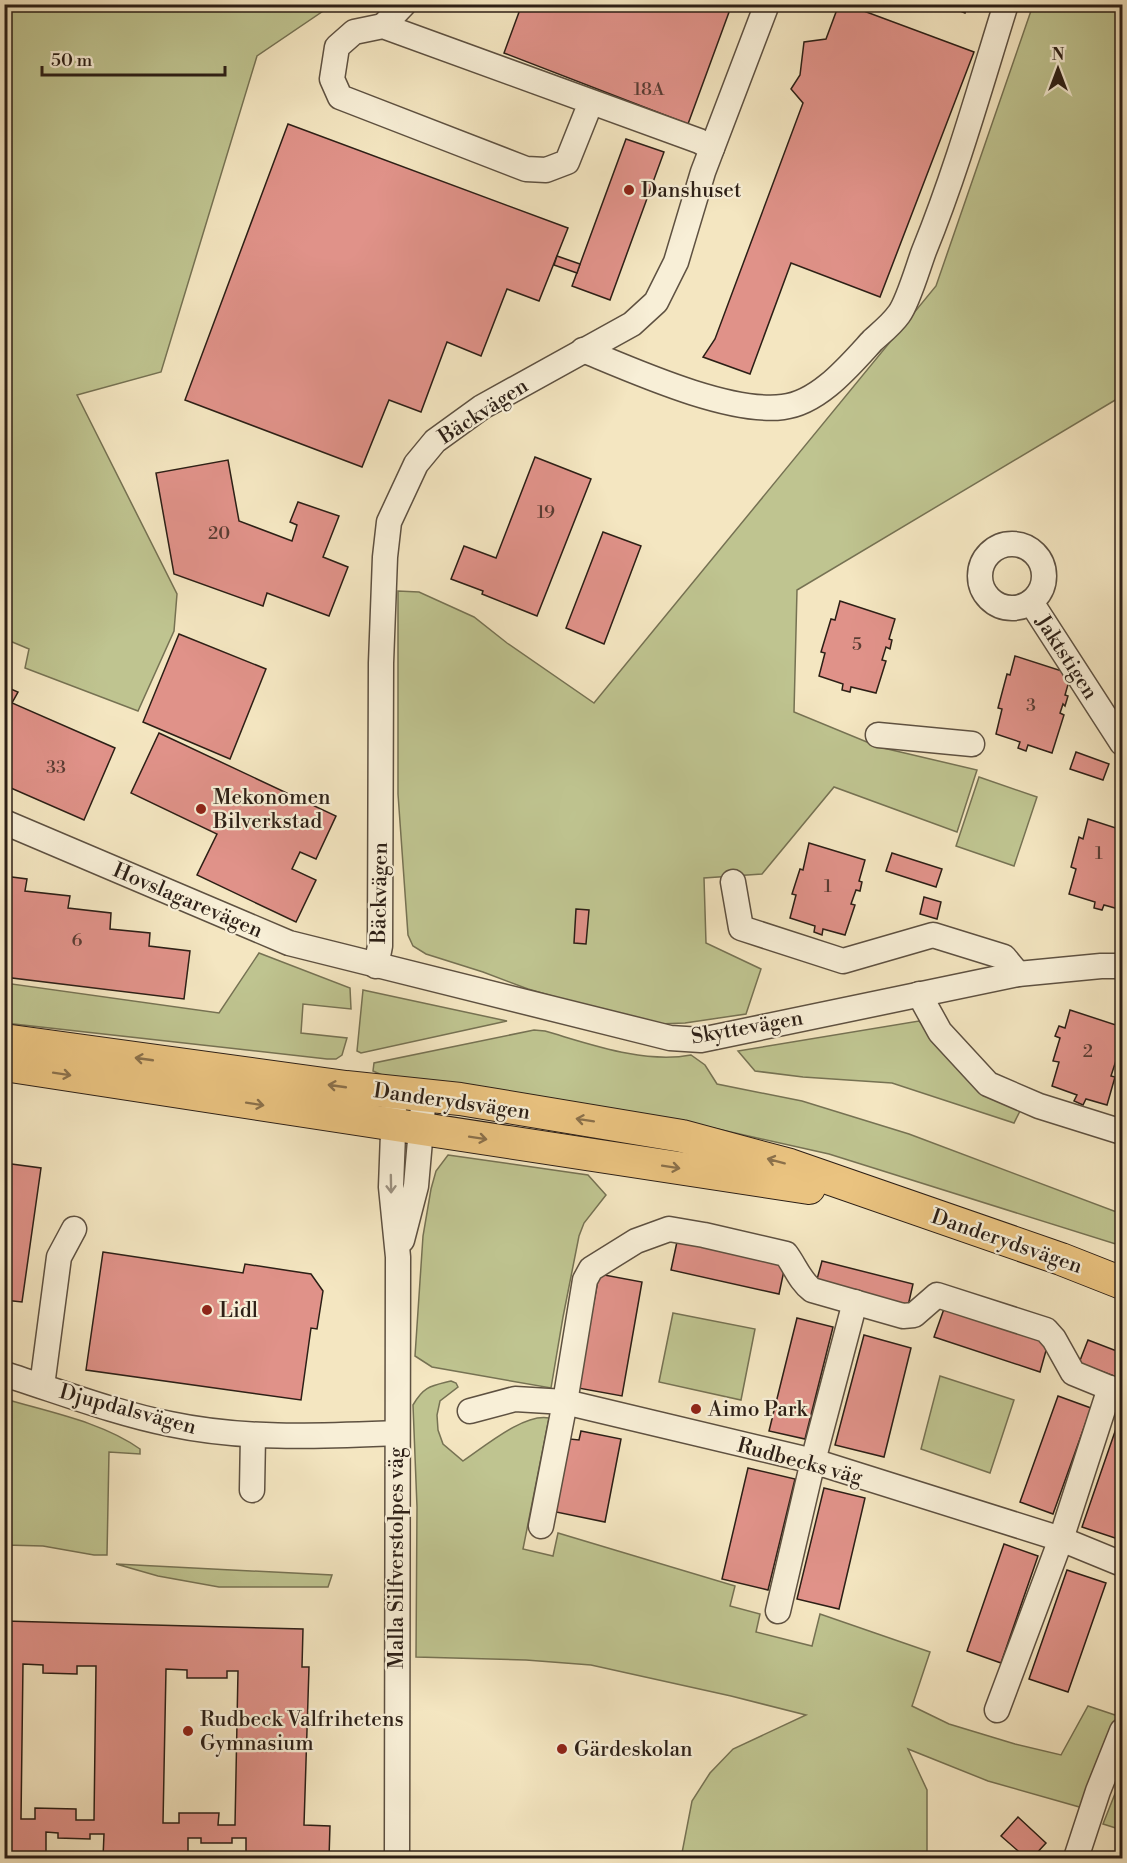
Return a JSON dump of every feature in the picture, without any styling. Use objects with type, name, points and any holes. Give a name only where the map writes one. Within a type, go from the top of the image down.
[{"type":"main road","name":"Danderydsvägen","points":[[4,1040],[460,1099],[682,1136],[790,1164],[890,1201],[1061,1259],[1122,1283]]},
{"type":"main road","name":"Danderydsvägen","points":[[4,1065],[890,1201]]},
{"type":"street","points":[[384,26],[404,4]]},
{"type":"street","name":"Bäckvägen","points":[[376,966],[380,946],[381,663],[384,557],[389,522],[416,464],[435,441],[482,407],[632,324],[656,303],[676,262],[712,148],[767,4]]},
{"type":"street","points":[[583,350],[642,375],[730,402],[754,406],[785,407],[812,396],[837,379],[900,313],[945,199],[1006,4]]},
{"type":"street","points":[[591,102],[567,162],[546,170],[526,169],[340,97],[332,79],[337,47],[354,32],[384,26],[699,141],[712,148]]},
{"type":"street","name":"Jaktstigen","points":[[1031,602],[1122,743]]},
{"type":"street","points":[[878,735],[972,744]]},
{"type":"street","name":"Hovslagarevägen","points":[[4,822],[289,943],[376,966]]},
{"type":"street","points":[[733,882],[741,928],[843,961],[933,935],[1004,957],[1018,974]]},
{"type":"street","name":"Skyttevägen","points":[[376,966],[670,1038],[701,1040],[1018,974],[1122,966]]},
{"type":"street","points":[[919,994],[940,1032],[988,1084],[1039,1106],[1122,1132]]},
{"type":"street","name":"Malla Silfverstolpes väg","points":[[397,1858],[398,1257],[391,1187],[406,1127],[409,1094]]},
{"type":"street","points":[[42,1386],[59,1257],[74,1229]]},
{"type":"street","points":[[541,1526],[585,1280],[591,1269],[636,1241],[669,1229],[704,1235],[786,1254],[804,1284],[812,1290],[903,1316],[914,1315],[937,1296],[1046,1330],[1054,1339],[1073,1373],[1116,1391],[998,1710]]},
{"type":"street","points":[[778,1611],[813,1461],[855,1302]]},
{"type":"street","name":"Djupdalsvägen","points":[[4,1374],[170,1424],[253,1436],[292,1437],[397,1433]]},
{"type":"street","name":"Rudbecks väg","points":[[470,1412],[515,1399],[565,1402],[813,1461],[1061,1539],[1122,1564]]},
{"type":"street","points":[[252,1490],[253,1436]]},
{"type":"street","points":[[1076,1858],[1098,1791],[1122,1731]]},
{"type":"green space","points":[[4,5],[332,5],[257,56],[161,372],[77,395],[177,594],[174,631],[138,711],[25,668],[29,649],[5,639]]},
{"type":"green space","points":[[1033,5],[1122,5],[1122,396],[797,590],[794,712],[879,747],[977,770],[957,832],[834,787],[762,874],[704,878],[706,943],[761,969],[746,1014],[685,1023],[658,1024],[628,1018],[528,989],[426,954],[413,946],[408,935],[398,794],[398,591],[419,592],[474,617],[507,643],[594,703],[936,286]]},
{"type":"green space","points":[[979,777],[1037,797],[1014,866],[956,846]]},
{"type":"green space","points":[[259,953],[350,988],[351,1009],[303,1004],[301,1033],[347,1038],[342,1055],[336,1059],[327,1059],[5,1023],[5,983],[219,1013]]},
{"type":"green space","points":[[363,990],[507,1021],[361,1053],[357,1051]]},
{"type":"green space","points":[[919,1021],[977,1084],[1020,1111],[1014,1123],[892,1083],[755,1071],[738,1051]]},
{"type":"green space","points":[[534,1030],[636,1055],[673,1057],[691,1055],[705,1065],[717,1084],[802,1101],[909,1134],[1122,1214],[1122,1246],[829,1154],[691,1123],[389,1078],[373,1071],[374,1063]]},
{"type":"green space","points":[[448,1155],[588,1175],[606,1195],[584,1223],[579,1236],[551,1388],[432,1367],[415,1356],[423,1236],[436,1171]]},
{"type":"green space","points":[[673,1313],[755,1329],[741,1400],[659,1382]]},
{"type":"green space","points":[[940,1376],[1014,1400],[990,1473],[921,1449]]},
{"type":"green space","points":[[451,1381],[458,1387],[440,1401],[437,1415],[438,1430],[443,1444],[463,1461],[516,1426],[539,1418],[549,1418],[523,1549],[553,1556],[558,1533],[735,1586],[730,1606],[760,1614],[756,1632],[812,1646],[820,1614],[930,1652],[912,1706],[949,1724],[1015,1744],[1061,1755],[1088,1706],[1118,1716],[1083,1808],[988,1781],[908,1749],[927,1790],[927,1858],[681,1858],[692,1801],[710,1773],[733,1749],[806,1715],[591,1665],[526,1660],[416,1657],[417,1507],[413,1405],[429,1388]]},
{"type":"green space","points":[[5,1399],[92,1425],[140,1449],[140,1454],[109,1452],[107,1555],[94,1555],[43,1546],[5,1545]]},
{"type":"green space","points":[[116,1564],[332,1575],[328,1587],[219,1587],[158,1576]]},
{"type":"green space","points":[[1122,1776],[1122,1830],[1103,1824]]},
{"type":"building","points":[[522,4],[732,4],[688,124],[504,53]]},
{"type":"building","points":[[839,4],[845,4],[974,52],[880,297],[791,263],[750,374],[703,357],[715,339],[803,103],[791,89],[800,75],[804,42],[826,39]]},
{"type":"building","points":[[943,4],[968,4],[965,13]]},
{"type":"building","points":[[288,124],[568,228],[539,301],[507,289],[481,356],[447,342],[421,412],[389,400],[362,467],[185,400]]},
{"type":"building","name":"Danshuset","points":[[626,139],[664,152],[610,300],[572,286]]},
{"type":"building","points":[[557,256],[580,264],[577,273],[554,265]]},
{"type":"building","points":[[535,457],[591,479],[537,616],[451,579],[464,546],[496,558]]},
{"type":"building","points":[[228,460],[239,521],[292,541],[297,525],[290,522],[298,502],[339,516],[323,557],[348,567],[329,616],[267,593],[263,606],[174,574],[156,473]]},
{"type":"building","points":[[603,532],[641,546],[604,644],[566,628]]},
{"type":"building","points":[[840,601],[895,619],[889,639],[892,640],[890,649],[886,647],[882,660],[886,661],[876,693],[851,687],[850,692],[842,690],[843,684],[819,676],[825,653],[821,652],[831,619],[835,620]]},
{"type":"building","points":[[179,634],[266,669],[230,759],[143,722]]},
{"type":"building","points":[[1015,656],[1071,674],[1065,695],[1068,696],[1060,713],[1064,715],[1052,753],[1028,745],[1026,751],[1018,748],[1020,742],[996,734],[1002,709],[998,708],[1007,674],[1010,675]]},
{"type":"building","points":[[4,686],[18,692],[12,703],[115,748],[84,820],[4,785]]},
{"type":"building","points":[[159,733],[336,816],[316,859],[300,852],[292,869],[316,880],[296,922],[197,875],[217,834],[131,793]]},
{"type":"building","points":[[1076,752],[1109,764],[1103,780],[1070,769]]},
{"type":"building","points":[[1088,819],[1122,830],[1122,910],[1104,905],[1102,910],[1094,908],[1095,902],[1069,894],[1076,869],[1071,867],[1079,837],[1083,839]]},
{"type":"building","points":[[809,843],[865,860],[859,881],[862,882],[860,891],[856,890],[851,904],[855,905],[845,935],[823,929],[822,935],[814,932],[815,926],[790,918],[796,895],[792,894],[800,869],[803,870]]},
{"type":"building","points":[[892,853],[942,869],[936,887],[886,871]]},
{"type":"building","points":[[4,876],[27,879],[25,891],[70,896],[68,908],[111,913],[110,929],[150,933],[149,946],[190,951],[184,999],[4,977]]},
{"type":"building","points":[[924,897],[941,902],[937,919],[920,914]]},
{"type":"building","points":[[576,909],[589,910],[586,944],[574,943]]},
{"type":"building","points":[[1070,1010],[1122,1027],[1122,1042],[1111,1076],[1115,1077],[1107,1105],[1086,1099],[1083,1105],[1074,1101],[1077,1095],[1052,1086],[1059,1062],[1053,1061],[1060,1038],[1055,1036],[1059,1026],[1065,1028]]},
{"type":"building","points":[[1122,1042],[1122,1068],[1115,1066]]},
{"type":"building","points":[[4,1163],[41,1168],[22,1302],[4,1300]]},
{"type":"building","points":[[678,1237],[786,1261],[779,1294],[671,1270]]},
{"type":"building","name":"Lidl","points":[[103,1252],[243,1273],[245,1264],[311,1274],[323,1291],[317,1329],[311,1328],[301,1400],[86,1370]]},
{"type":"building","points":[[822,1261],[913,1284],[908,1306],[816,1283]]},
{"type":"building","points":[[599,1274],[642,1282],[622,1396],[578,1388]]},
{"type":"building","points":[[945,1306],[1049,1340],[1040,1372],[934,1337]]},
{"type":"building","points":[[797,1318],[833,1327],[805,1439],[769,1431]]},
{"type":"building","points":[[864,1335],[911,1348],[884,1457],[835,1445]]},
{"type":"building","points":[[1088,1340],[1122,1353],[1122,1379],[1079,1363]]},
{"type":"building","points":[[1058,1396],[1091,1408],[1053,1514],[1020,1502]]},
{"type":"building","points":[[1119,1420],[1122,1421],[1121,1540],[1082,1527]]},
{"type":"building","points":[[581,1431],[621,1439],[605,1522],[556,1512],[570,1439],[579,1440]]},
{"type":"building","points":[[748,1468],[795,1479],[768,1590],[722,1579]]},
{"type":"building","points":[[824,1488],[865,1498],[839,1609],[797,1599]]},
{"type":"building","points":[[1004,1544],[1038,1556],[1001,1663],[967,1651]]},
{"type":"building","points":[[1067,1570],[1106,1583],[1068,1692],[1029,1679]]},
{"type":"building","name":"Rudbeck Valfrihetens Gymnasium","points":[[4,1621],[303,1629],[302,1667],[309,1667],[304,1825],[330,1826],[329,1858],[246,1858],[246,1838],[232,1838],[232,1843],[201,1843],[201,1838],[188,1838],[188,1858],[103,1858],[104,1834],[90,1834],[90,1839],[58,1838],[58,1833],[46,1832],[46,1858],[4,1858]],"holes":[[[23,1664],[43,1665],[43,1673],[77,1674],[77,1666],[96,1666],[94,1820],[76,1820],[76,1809],[35,1808],[35,1819],[21,1819]],[[166,1669],[187,1670],[187,1678],[227,1678],[227,1671],[238,1671],[235,1825],[218,1825],[219,1813],[179,1813],[179,1823],[163,1823]]]},
{"type":"building","points":[[1018,1817],[1046,1843],[1034,1856],[1036,1858],[1024,1858],[1001,1836]]},
{"type":"building","points":[[1112,1853],[1122,1853],[1122,1858],[1113,1858]]},
{"type":"place","name":"Danshuset","points":[[629,190]]},
{"type":"place","name":"Mekonomen Bilverkstad","points":[[201,809]]},
{"type":"place","name":"Lidl","points":[[207,1310]]},
{"type":"place","name":"Aimo Park","points":[[696,1409]]},
{"type":"place","name":"Rudbeck Valfrihetens Gymnasium","points":[[188,1731]]},
{"type":"place","name":"Gärdeskolan","points":[[562,1749]]}]
